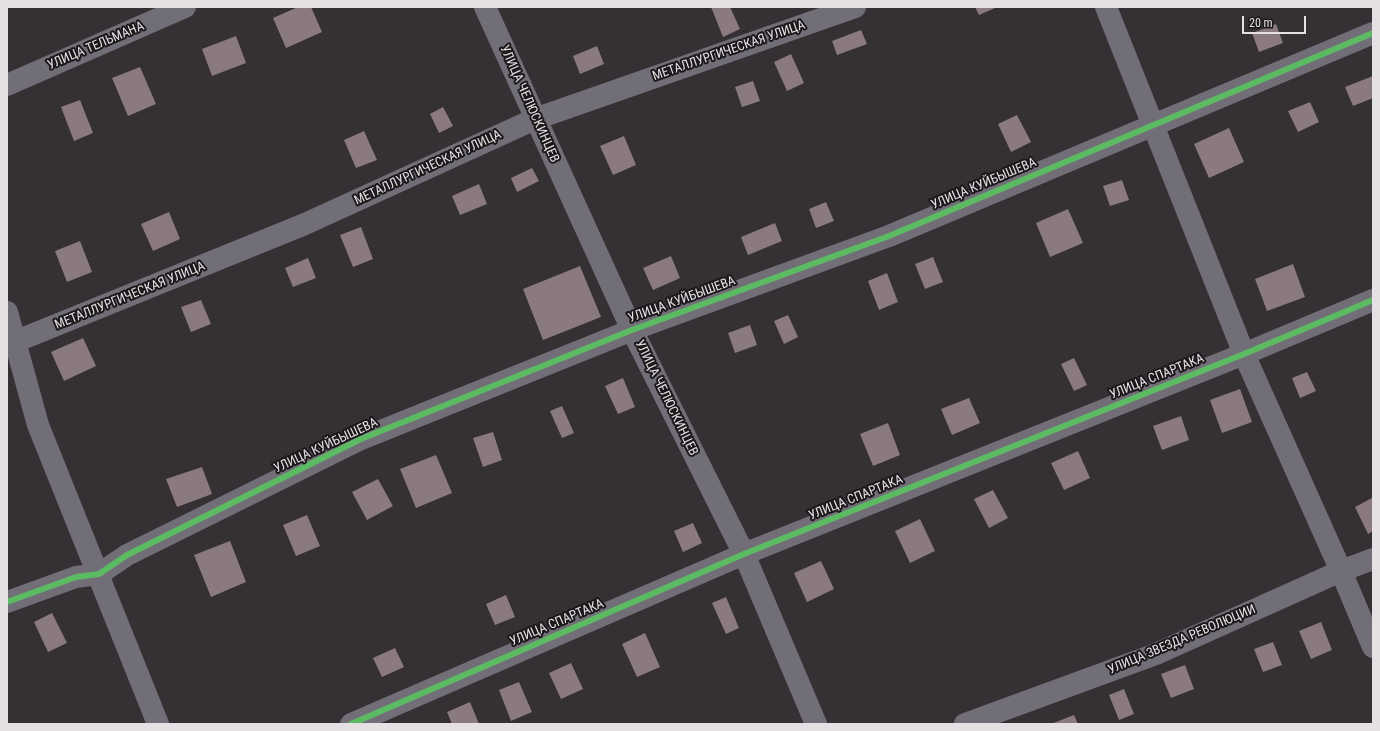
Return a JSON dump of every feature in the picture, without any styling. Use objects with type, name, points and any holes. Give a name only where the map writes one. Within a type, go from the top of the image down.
[{"type":"street","name":"УЛИЦА ТЕЛЬМАНА","points":[[7,84],[185,7]]},
{"type":"street","name":"УЛИЦА ЧЕЛЮСКИНЦЕВ","points":[[486,7],[632,330],[744,554],[816,724]]},
{"type":"street","name":"МЕТАЛЛУРГИЧЕСКАЯ УЛИЦА","points":[[11,344],[305,224],[535,118],[855,7]]},
{"type":"street","points":[[1106,7],[1244,354],[1373,646]]},
{"type":"street","name":"УЛИЦА КУЙБЫШЕВА","points":[[7,602],[76,577],[98,574],[127,555],[361,439],[632,330],[889,236],[1152,124],[1373,34]]},
{"type":"street","name":"УЛИЦА СПАРТАКА","points":[[350,724],[744,554],[1244,354],[1373,300]]},
{"type":"street","points":[[7,312],[11,344],[38,425],[158,724]]},
{"type":"street","name":"УЛИЦА ЗВЕЗДА РЕВОЛЮЦИИ","points":[[965,724],[1156,654],[1341,571],[1373,559]]},
{"type":"building","points":[[298,7],[311,7],[322,32],[286,48],[273,18]]},
{"type":"building","points":[[711,7],[730,7],[740,29],[723,37]]},
{"type":"building","points":[[975,7],[994,7],[995,8],[979,15]]},
{"type":"building","points":[[1276,24],[1283,43],[1259,52],[1252,33]]},
{"type":"building","points":[[861,30],[867,44],[837,55],[832,41]]},
{"type":"building","points":[[236,36],[246,63],[212,76],[202,49]]},
{"type":"building","points":[[597,46],[604,64],[580,74],[573,56]]},
{"type":"building","points":[[791,54],[804,83],[787,91],[774,62]]},
{"type":"building","points":[[140,67],[156,104],[128,116],[112,78]]},
{"type":"building","points":[[1373,76],[1373,98],[1353,106],[1345,87]]},
{"type":"building","points":[[753,81],[760,101],[742,107],[735,87]]},
{"type":"building","points":[[80,100],[93,133],[74,141],[61,107]]},
{"type":"building","points":[[1310,102],[1319,122],[1298,132],[1288,111]]},
{"type":"building","points":[[443,107],[453,126],[439,133],[430,114]]},
{"type":"building","points":[[1017,115],[1031,142],[1011,152],[998,124]]},
{"type":"building","points":[[1229,128],[1244,162],[1209,178],[1194,144]]},
{"type":"building","points":[[364,131],[377,160],[356,168],[344,140]]},
{"type":"building","points":[[624,136],[636,165],[613,175],[600,146]]},
{"type":"building","points":[[532,168],[539,181],[517,192],[511,178]]},
{"type":"building","points":[[1122,180],[1129,200],[1110,206],[1103,186]]},
{"type":"building","points":[[479,184],[487,204],[460,215],[452,196]]},
{"type":"building","points":[[826,202],[834,221],[816,228],[809,209]]},
{"type":"building","points":[[1068,209],[1083,243],[1050,257],[1036,223]]},
{"type":"building","points":[[169,212],[180,239],[153,251],[141,224]]},
{"type":"building","points":[[775,223],[782,241],[748,255],[741,237]]},
{"type":"building","points":[[361,227],[373,259],[353,267],[340,235]]},
{"type":"building","points":[[80,241],[92,272],[67,282],[55,251]]},
{"type":"building","points":[[671,256],[680,278],[653,290],[643,268]]},
{"type":"building","points":[[933,257],[943,282],[925,289],[915,264]]},
{"type":"building","points":[[308,258],[316,278],[293,287],[285,268]]},
{"type":"building","points":[[1293,264],[1305,297],[1267,311],[1255,279]]},
{"type":"building","points":[[580,266],[601,317],[543,340],[523,289]]},
{"type":"building","points":[[887,273],[898,302],[879,310],[868,281]]},
{"type":"building","points":[[201,300],[211,324],[191,332],[181,307]]},
{"type":"building","points":[[788,315],[798,337],[784,344],[774,321]]},
{"type":"building","points":[[750,325],[757,345],[735,353],[728,333]]},
{"type":"building","points":[[83,338],[96,366],[64,381],[51,352]]},
{"type":"building","points":[[1074,358],[1087,385],[1074,391],[1061,364]]},
{"type":"building","points":[[1307,372],[1316,391],[1300,398],[1292,378]]},
{"type":"building","points":[[623,378],[635,407],[618,414],[605,386]]},
{"type":"building","points":[[1240,389],[1252,422],[1222,433],[1210,400]]},
{"type":"building","points":[[969,398],[980,423],[952,435],[941,409]]},
{"type":"building","points":[[562,406],[574,433],[562,438],[550,411]]},
{"type":"building","points":[[1181,416],[1189,440],[1162,450],[1153,426]]},
{"type":"building","points":[[888,423],[900,455],[873,466],[860,434]]},
{"type":"building","points":[[493,432],[502,460],[483,467],[473,438]]},
{"type":"building","points":[[1078,451],[1090,478],[1064,490],[1051,463]]},
{"type":"building","points":[[436,455],[452,493],[416,508],[400,469]]},
{"type":"building","points":[[202,467],[212,494],[177,507],[166,479]]},
{"type":"building","points":[[378,479],[393,506],[367,520],[352,492]]},
{"type":"building","points":[[993,490],[1008,518],[989,528],[974,499]]},
{"type":"building","points":[[1372,498],[1373,531],[1368,534],[1355,507]]},
{"type":"building","points":[[307,515],[320,546],[296,556],[283,525]]},
{"type":"building","points":[[920,519],[935,551],[910,563],[895,531]]},
{"type":"building","points":[[693,523],[702,543],[683,552],[674,531]]},
{"type":"building","points":[[230,541],[246,582],[211,597],[194,555]]},
{"type":"building","points":[[821,561],[834,589],[807,602],[794,573]]},
{"type":"building","points":[[506,595],[515,617],[495,625],[486,604]]},
{"type":"building","points":[[726,597],[739,628],[726,634],[712,603]]},
{"type":"building","points":[[52,613],[67,643],[48,652],[34,622]]},
{"type":"building","points":[[1321,622],[1332,650],[1311,659],[1299,631]]},
{"type":"building","points":[[645,633],[660,667],[637,677],[622,644]]},
{"type":"building","points":[[1273,642],[1282,665],[1263,672],[1254,649]]},
{"type":"building","points":[[395,648],[404,667],[382,677],[373,658]]},
{"type":"building","points":[[571,663],[583,689],[561,699],[549,673]]},
{"type":"building","points":[[1185,665],[1194,689],[1171,698],[1161,674]]},
{"type":"building","points":[[519,682],[532,712],[511,721],[499,690]]},
{"type":"building","points":[[1124,689],[1134,714],[1119,720],[1109,695]]},
{"type":"building","points":[[470,702],[479,724],[452,724],[447,712]]},
{"type":"building","points":[[1074,715],[1078,724],[1051,724]]},
{"type":"cycle path","points":[[7,602],[76,577],[99,574],[127,555],[361,439],[632,330],[889,236],[1373,33]]},
{"type":"cycle path","points":[[351,724],[744,554],[1244,354],[1373,300]]}]
